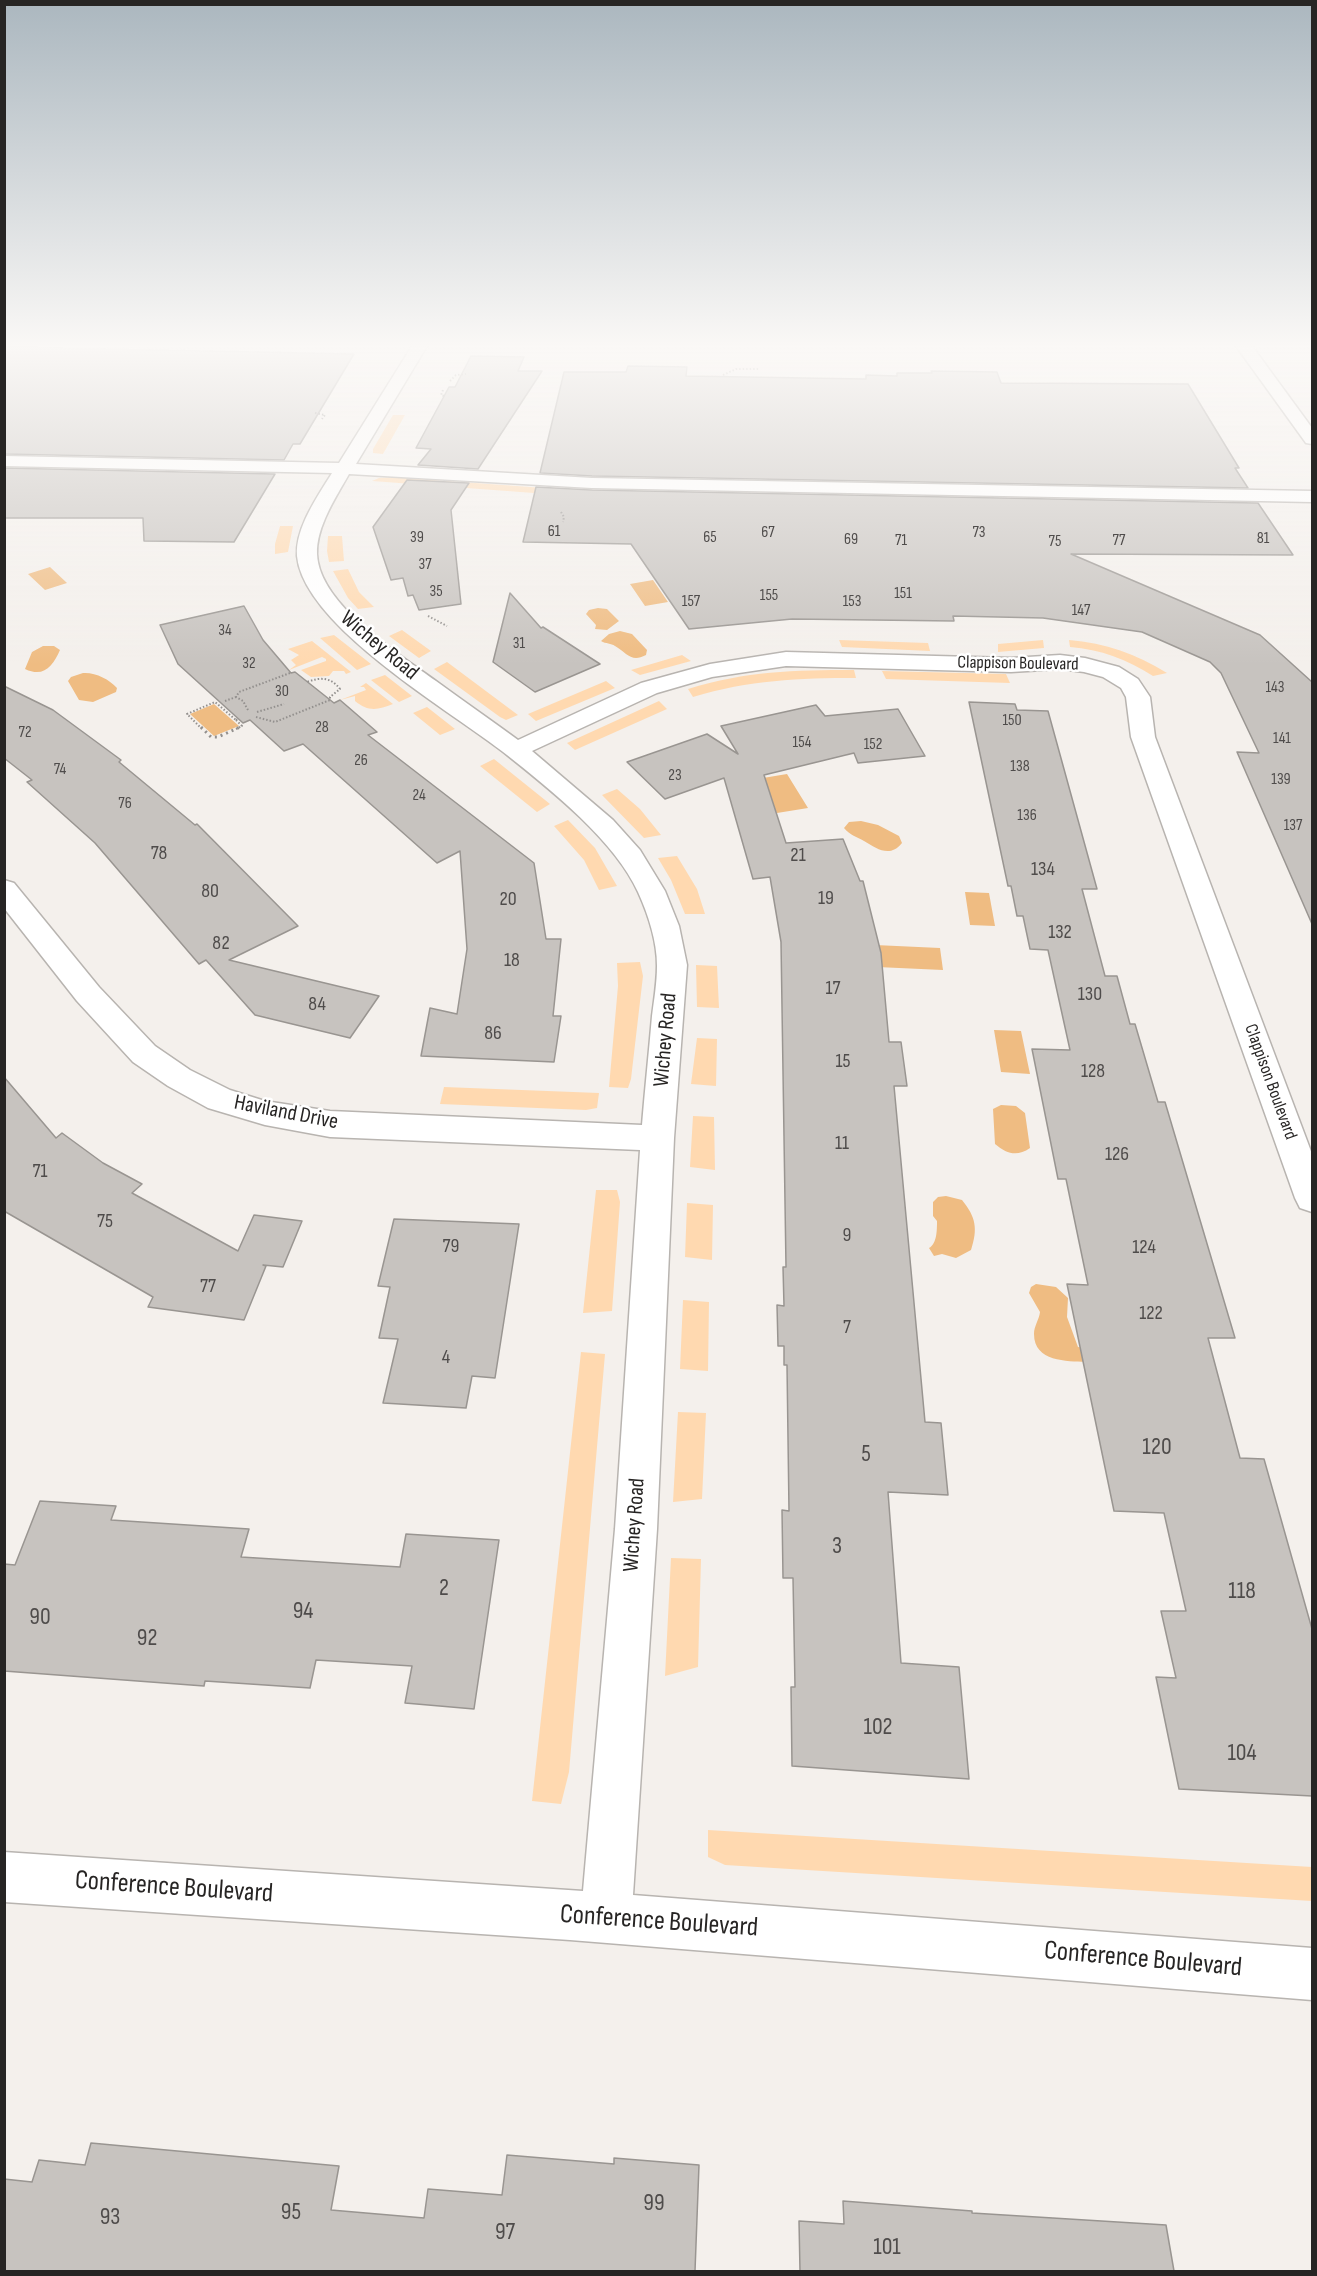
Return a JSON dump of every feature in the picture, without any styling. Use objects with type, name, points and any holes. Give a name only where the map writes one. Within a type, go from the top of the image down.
[{"type":"street","name":"Wichey Road","points":[[354,452],[310,532],[307,555],[310,570],[324,596],[365,640],[516,750],[604,826],[631,856],[651,891],[665,926],[672,964],[657,1138],[636,1529],[606,1918]]},
{"type":"street","points":[[4,461],[344,468],[592,483],[1312,496]]},
{"type":"street","name":"Clappison Boulevard","points":[[516,750],[649,688],[710,671],[786,659],[1011,665],[1060,662],[1085,665],[1111,672],[1130,684],[1138,697],[1143,737],[1312,1198]]},
{"type":"street","name":"Haviland Drive","points":[[4,890],[88,994],[144,1054],[179,1078],[219,1100],[265,1113],[330,1124],[657,1138]]},
{"type":"street","name":"Conference Boulevard","points":[[4,1877],[606,1918],[1312,1974]]},
{"type":"path","points":[[428,616],[447,626]]},
{"type":"path","points":[[227,700],[237,697],[244,690],[290,673]]},
{"type":"path","points":[[256,717],[275,722],[330,700],[330,697],[340,689],[339,685],[327,678],[307,682]]},
{"type":"path","points":[[243,701],[245,694]]},
{"type":"path","points":[[237,697],[243,701],[248,710]]},
{"type":"path","points":[[215,702],[238,720],[242,726],[219,737],[211,737],[188,714],[215,702]]},
{"type":"path","points":[[257,712],[284,704]]},
{"type":"shaded area","points":[[393,477],[572,490],[574,496],[372,481]]},
{"type":"shaded area","points":[[280,526],[293,526],[288,552],[275,554],[275,544]]},
{"type":"shaded area","points":[[328,536],[342,536],[344,561],[329,562]]},
{"type":"shaded area","points":[[50,567],[67,583],[45,590],[28,574]]},
{"type":"shaded area","points":[[348,569],[359,592],[374,607],[358,609],[348,598],[333,571]]},
{"type":"shaded area","points":[[653,580],[668,602],[645,606],[630,584]]},
{"type":"shaded area","points":[[607,609],[619,621],[607,630],[595,629],[596,625],[586,614],[589,610]]},
{"type":"shaded area","points":[[402,630],[431,651],[419,658],[389,636]]},
{"type":"shaded area","points":[[620,631],[632,634],[647,650],[646,655],[633,658],[613,645],[601,641],[609,634]]},
{"type":"shaded area","points":[[334,635],[371,664],[357,670],[320,638]]},
{"type":"shaded area","points":[[839,640],[928,643],[930,651],[842,647]]},
{"type":"shaded area","points":[[1043,640],[1044,648],[998,652],[998,644]]},
{"type":"shaded area","points":[[1069,640],[1120,650],[1167,673],[1153,676],[1113,656],[1070,647]]},
{"type":"shaded area","points":[[312,641],[351,672],[346,674],[344,671],[333,671],[329,676],[311,677],[301,670],[326,661],[322,657],[289,670],[296,665],[291,660],[299,655],[288,649]]},
{"type":"shaded area","points":[[43,646],[54,646],[60,650],[51,665],[38,672],[25,669],[32,652]]},
{"type":"shaded area","points":[[682,655],[691,661],[640,675],[631,670]]},
{"type":"shaded area","points":[[447,662],[518,715],[506,720],[500,717],[434,669]]},
{"type":"shaded area","points":[[811,670],[854,670],[856,678],[774,681],[734,687],[693,697],[688,689],[750,675]]},
{"type":"shaded area","points":[[882,671],[1006,674],[1010,683],[886,679]]},
{"type":"shaded area","points":[[83,673],[106,679],[117,688],[116,692],[93,702],[79,700],[68,681],[71,677]]},
{"type":"shaded area","points":[[385,675],[412,696],[399,702],[371,680]]},
{"type":"shaded area","points":[[606,681],[615,688],[536,721],[528,714]]},
{"type":"shaded area","points":[[366,683],[393,704],[373,709],[360,705],[355,701],[355,696],[340,700],[366,690],[360,687]]},
{"type":"shaded area","points":[[659,701],[667,709],[575,750],[567,743]]},
{"type":"shaded area","points":[[214,704],[239,726],[214,736],[190,714]]},
{"type":"shaded area","points":[[427,707],[455,729],[440,735],[413,713]]},
{"type":"shaded area","points":[[494,759],[550,804],[537,812],[480,766]]},
{"type":"shaded area","points":[[787,774],[808,808],[777,813],[757,779]]},
{"type":"shaded area","points":[[617,789],[640,809],[661,835],[644,838],[602,795]]},
{"type":"shaded area","points":[[568,820],[595,848],[617,886],[599,890],[584,860],[554,826]]},
{"type":"shaded area","points":[[861,821],[878,825],[899,836],[902,843],[893,850],[883,851],[854,836],[844,828],[849,822]]},
{"type":"shaded area","points":[[677,856],[697,889],[705,914],[685,914],[671,880],[658,858]]},
{"type":"shaded area","points":[[965,892],[989,893],[995,926],[970,925]]},
{"type":"shaded area","points":[[875,945],[940,948],[943,970],[877,967]]},
{"type":"shaded area","points":[[640,962],[643,976],[631,1079],[628,1088],[609,1087],[618,986],[617,963]]},
{"type":"shaded area","points":[[696,965],[717,966],[719,1008],[697,1007]]},
{"type":"shaded area","points":[[994,1030],[1021,1031],[1030,1074],[1001,1072]]},
{"type":"shaded area","points":[[697,1038],[717,1039],[716,1086],[691,1084]]},
{"type":"shaded area","points":[[444,1087],[599,1093],[597,1108],[586,1110],[440,1104]]},
{"type":"shaded area","points":[[1001,1105],[1016,1106],[1025,1113],[1030,1148],[1021,1153],[1012,1153],[995,1144],[993,1109]]},
{"type":"shaded area","points":[[693,1116],[714,1117],[715,1170],[690,1167]]},
{"type":"shaded area","points":[[596,1190],[617,1190],[620,1202],[612,1311],[583,1313]]},
{"type":"shaded area","points":[[946,1196],[962,1200],[973,1218],[975,1229],[971,1250],[956,1258],[942,1254],[934,1256],[929,1248],[934,1243],[937,1232],[937,1221],[933,1216],[933,1202],[938,1197]]},
{"type":"shaded area","points":[[687,1203],[713,1205],[712,1260],[685,1257]]},
{"type":"shaded area","points":[[1036,1284],[1056,1287],[1068,1298],[1067,1317],[1078,1347],[1085,1348],[1086,1362],[1053,1358],[1039,1350],[1034,1334],[1040,1312],[1029,1293],[1031,1287]]},
{"type":"shaded area","points":[[683,1300],[709,1302],[708,1371],[680,1369]]},
{"type":"shaded area","points":[[581,1352],[605,1354],[569,1772],[561,1804],[532,1801]]},
{"type":"shaded area","points":[[678,1412],[706,1413],[702,1499],[673,1502]]},
{"type":"shaded area","points":[[671,1558],[701,1559],[698,1667],[665,1676]]},
{"type":"shaded area","points":[[708,1830],[1312,1867],[1312,1901],[725,1865],[708,1857]]},
{"type":"building","points":[[4,452],[288,452],[284,460]]},
{"type":"building","points":[[428,452],[489,452],[478,469],[418,465]]},
{"type":"building","points":[[545,452],[1229,452],[1239,468],[1235,468],[1248,488],[592,476],[540,473]]},
{"type":"building","points":[[4,468],[275,474],[234,542],[144,541],[143,518],[4,518]]},
{"type":"building","points":[[407,480],[469,483],[451,510],[461,604],[419,610],[413,595],[408,596],[403,578],[391,580],[373,527]]},
{"type":"building","points":[[536,487],[1258,503],[1293,555],[1071,554],[1260,635],[1312,682],[1312,924],[1237,752],[1259,753],[1221,673],[1210,662],[1142,632],[1043,618],[953,616],[954,621],[792,619],[689,629],[631,544],[523,542]]},
{"type":"building","points":[[510,593],[541,628],[543,627],[600,664],[535,692],[493,662]]},
{"type":"building","points":[[244,606],[263,640],[291,673],[295,672],[334,703],[340,700],[377,732],[368,735],[534,863],[546,939],[561,939],[553,1016],[561,1016],[554,1062],[421,1056],[430,1008],[457,1014],[467,949],[460,851],[437,863],[303,744],[284,751],[250,720],[243,723],[178,664],[160,625]]},
{"type":"building","points":[[4,686],[53,710],[121,760],[119,762],[195,825],[197,824],[298,926],[229,960],[379,996],[350,1038],[255,1015],[206,960],[199,964],[95,843],[27,782],[32,780],[4,758]]},
{"type":"building","points":[[969,702],[1015,704],[1017,710],[1048,711],[1097,889],[1082,889],[1105,976],[1117,976],[1130,1024],[1135,1024],[1158,1102],[1165,1102],[1235,1338],[1208,1338],[1240,1458],[1264,1459],[1312,1629],[1312,1796],[1179,1789],[1156,1677],[1176,1678],[1161,1611],[1186,1611],[1164,1513],[1114,1511],[1067,1284],[1088,1285],[1066,1179],[1058,1179],[1032,1049],[1070,1050],[1048,950],[1030,949],[1023,916],[1017,916],[1011,886],[1008,886]]},
{"type":"building","points":[[816,705],[825,716],[898,709],[925,756],[858,763],[854,753],[764,775],[786,843],[843,839],[860,881],[863,881],[881,953],[889,1042],[901,1042],[907,1086],[894,1086],[925,1422],[941,1423],[948,1495],[888,1492],[901,1663],[959,1667],[969,1779],[792,1766],[791,1687],[795,1687],[793,1578],[783,1578],[782,1510],[789,1511],[787,1365],[784,1365],[784,1346],[778,1346],[777,1305],[784,1306],[783,1267],[786,1267],[781,942],[770,877],[753,879],[724,778],[665,799],[627,762],[707,734],[738,754],[721,726]]},
{"type":"building","points":[[4,1077],[56,1138],[62,1133],[103,1163],[142,1184],[132,1193],[238,1251],[254,1215],[302,1221],[283,1267],[263,1265],[266,1266],[244,1320],[148,1307],[153,1297],[4,1211]]},
{"type":"building","points":[[394,1219],[519,1224],[495,1378],[472,1376],[466,1408],[383,1403],[398,1339],[379,1338],[390,1287],[378,1286]]},
{"type":"building","points":[[40,1501],[116,1506],[111,1520],[249,1529],[241,1557],[400,1567],[406,1534],[499,1540],[474,1709],[405,1703],[412,1666],[316,1660],[310,1688],[205,1681],[204,1686],[4,1671],[4,1564],[15,1565]]},
{"type":"building","points":[[91,2143],[339,2166],[331,2210],[424,2218],[428,2189],[502,2195],[507,2155],[614,2164],[614,2158],[699,2165],[695,2271],[4,2271],[4,2179],[32,2182],[39,2160],[85,2165]]},
{"type":"building","points":[[843,2201],[972,2211],[972,2213],[1166,2225],[1174,2271],[800,2271],[799,2221],[844,2224]]}]
